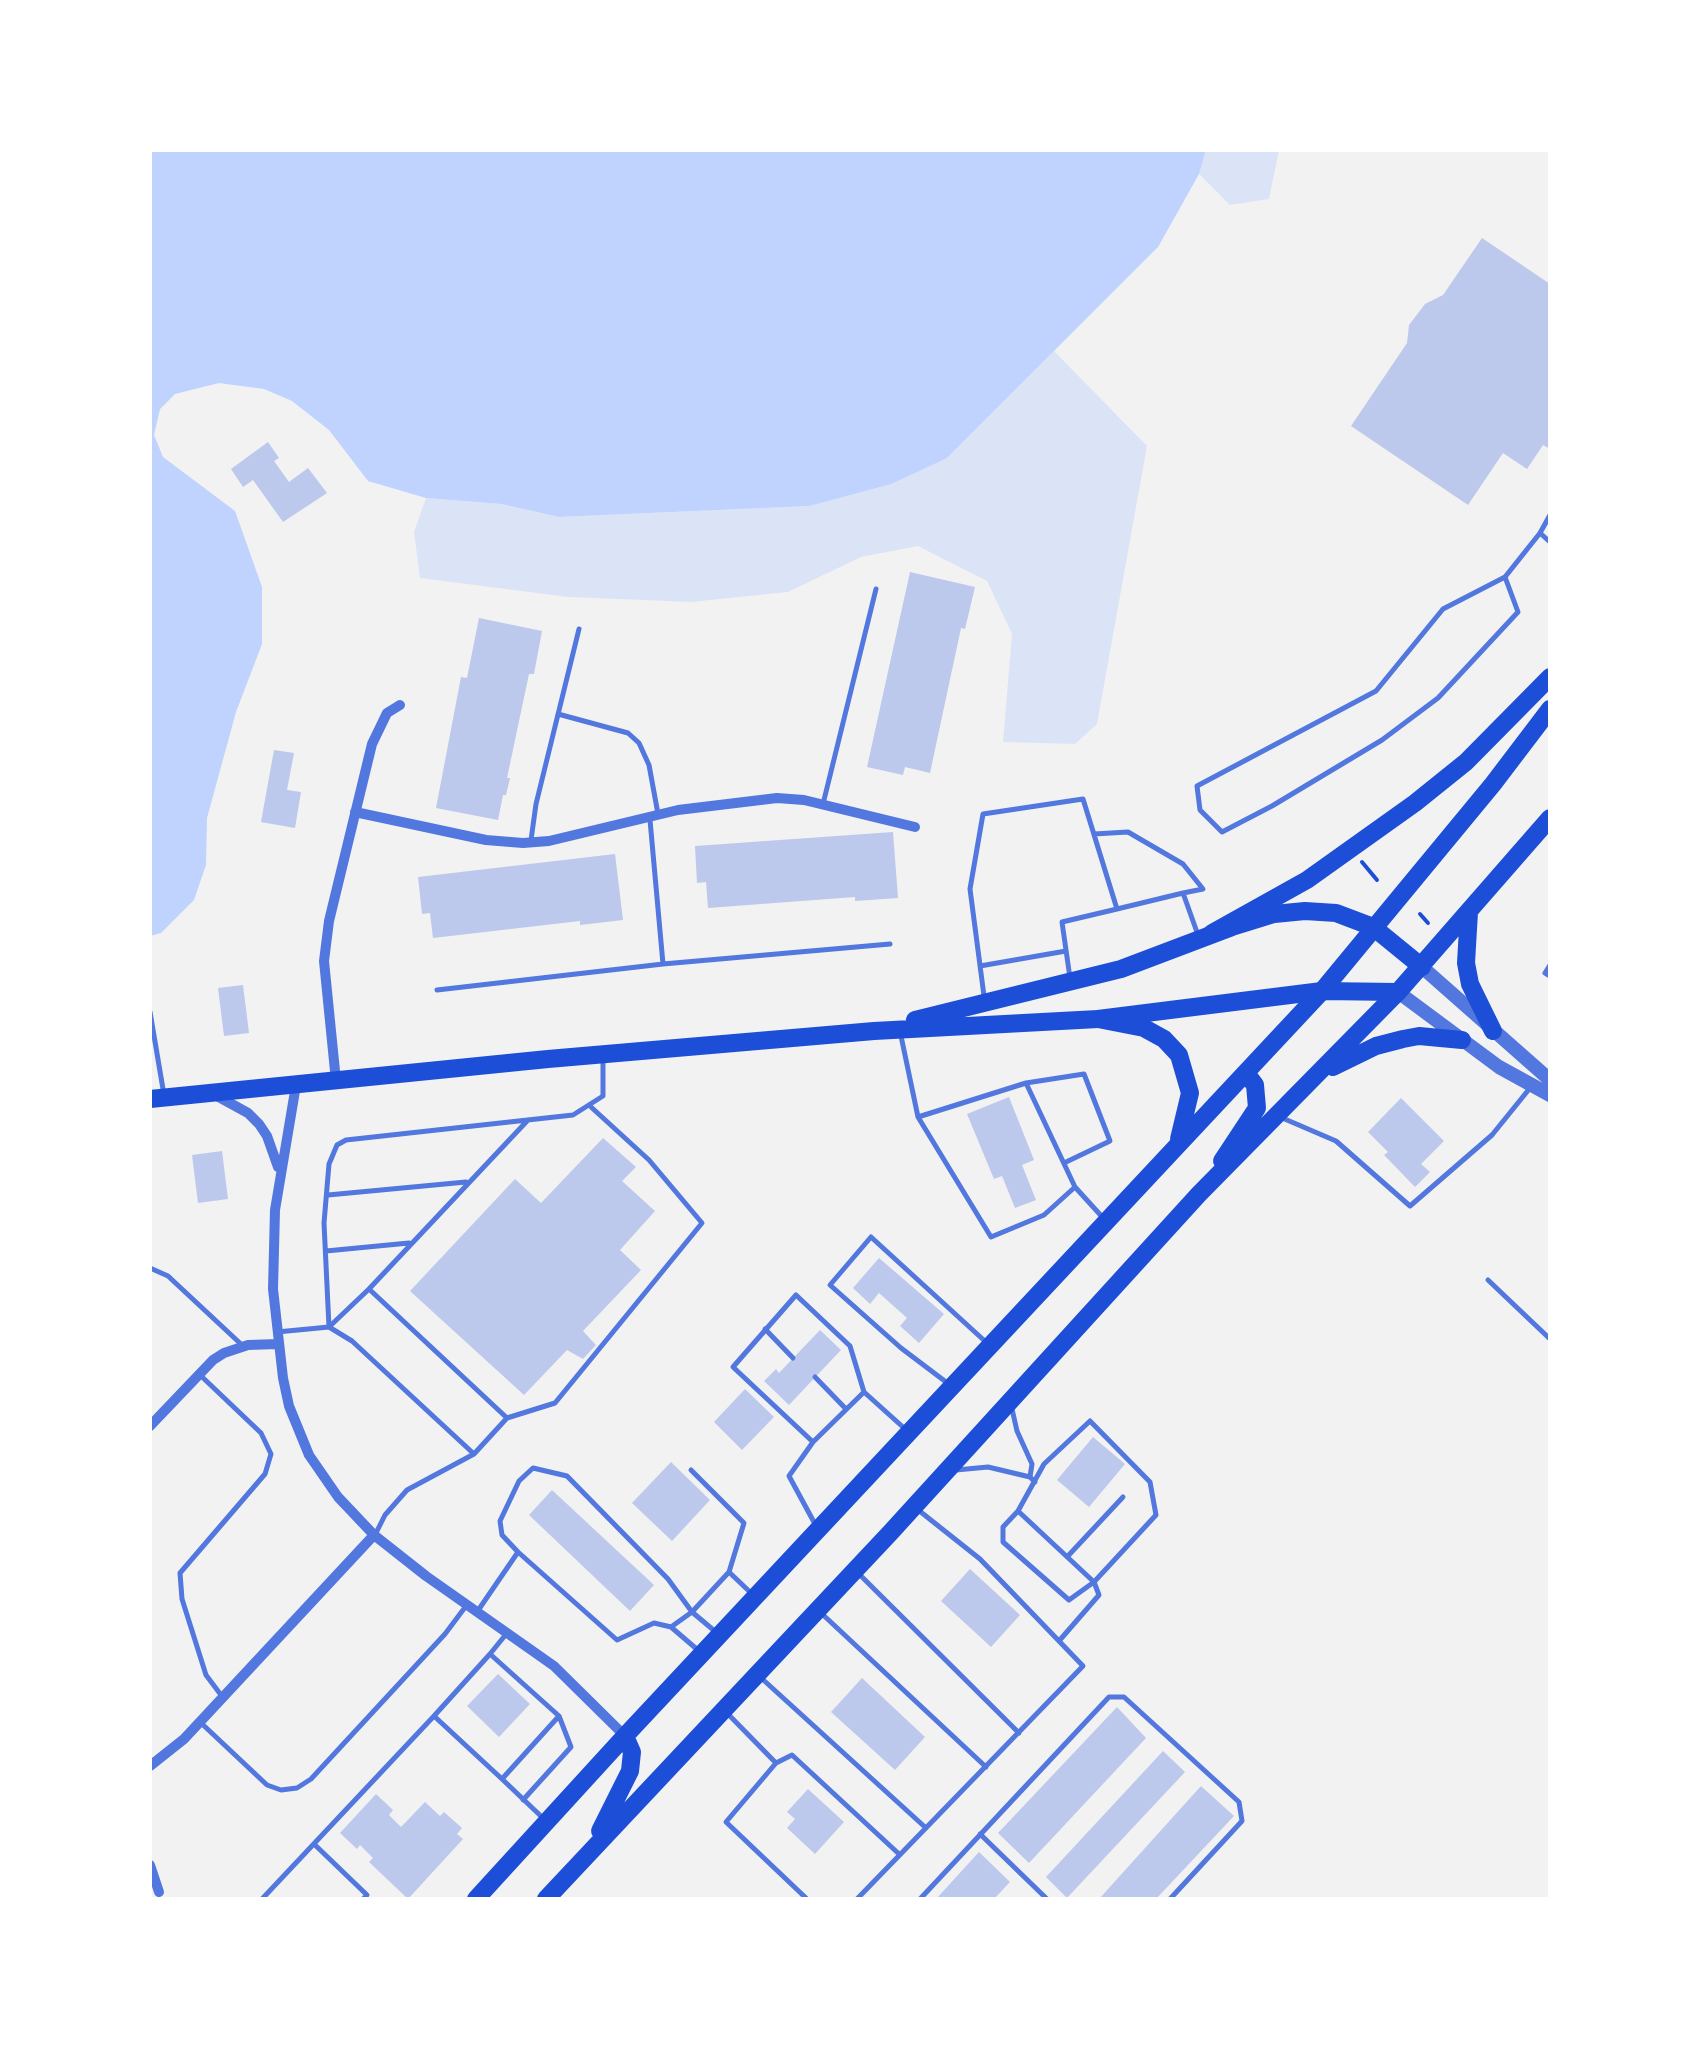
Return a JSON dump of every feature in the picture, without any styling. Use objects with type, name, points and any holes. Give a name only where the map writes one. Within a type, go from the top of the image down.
[{"type":"main road","points":[[1206,936],[1322,870],[1415,803],[1466,762],[1550,677]]},
{"type":"main road","points":[[476,1899],[1322,991],[1550,709]]},
{"type":"main road","points":[[546,1899],[1200,1194],[1398,992],[1550,818]]},
{"type":"main road","points":[[1469,911],[1468,974],[1493,1031]]},
{"type":"main road","points":[[874,1030],[1070,982],[1159,956],[1274,914],[1336,912],[1373,927],[1422,966]]},
{"type":"main road","points":[[157,1099],[874,1030],[1098,1019],[1322,991],[1398,992]]},
{"type":"main road","points":[[1098,1019],[1144,1028],[1164,1039],[1178,1055],[1190,1093],[1188,1114],[1176,1148]]},
{"type":"main road","points":[[1324,1071],[1376,1046],[1403,1038],[1462,1040]]},
{"type":"main road","points":[[1200,1194],[1257,1108],[1256,1085],[1246,1073]]},
{"type":"main road","points":[[590,1850],[630,1770],[632,1752],[625,1736]]},
{"type":"street","points":[[336,1081],[324,961],[330,920],[372,744],[387,713],[400,704]]},
{"type":"street","points":[[355,812],[486,840],[531,842],[654,816],[777,798],[823,804],[914,827]]},
{"type":"street","points":[[1422,966],[1550,1080]]},
{"type":"street","points":[[1398,992],[1499,1067],[1550,1095]]},
{"type":"street","points":[[296,1086],[279,1172],[273,1248],[278,1338],[289,1406],[309,1455],[338,1496],[374,1536],[581,1690],[625,1736]]},
{"type":"street","points":[[212,1093],[248,1113],[259,1124],[279,1172]]},
{"type":"street","points":[[150,1426],[224,1352],[278,1338]]},
{"type":"street","points":[[150,1766],[200,1722],[374,1536]]},
{"type":"street","points":[[150,1865],[159,1892]]},
{"type":"lane","points":[[1505,577],[1518,612],[1438,698],[1382,740],[1222,832],[1200,810],[1197,786],[1376,692],[1443,609],[1505,577],[1550,516]]},
{"type":"lane","points":[[1540,533],[1550,542]]},
{"type":"lane","points":[[823,804],[876,588]]},
{"type":"lane","points":[[531,842],[536,804],[579,628]]},
{"type":"lane","points":[[558,714],[628,733],[639,743],[649,765],[663,964]]},
{"type":"lane","points":[[985,1003],[970,889],[983,814],[1083,799],[1117,908]]},
{"type":"lane","points":[[1070,982],[1062,922],[1204,889],[1183,864],[1128,832],[1094,834]]},
{"type":"lane","points":[[1182,893],[1206,936]]},
{"type":"lane","points":[[436,990],[890,944]]},
{"type":"lane","points":[[980,966],[1066,952]]},
{"type":"lane","points":[[1550,965],[1545,972],[1550,976]]},
{"type":"lane","points":[[150,1012],[157,1099]]},
{"type":"lane","points":[[899,1029],[918,1117],[991,1237],[1044,1215],[1075,1188]]},
{"type":"lane","points":[[329,1327],[324,1252],[326,1195],[329,1164],[337,1145],[346,1140],[573,1115],[602,1096],[603,1055]]},
{"type":"lane","points":[[918,1117],[1026,1083],[1084,1074],[1110,1142],[1064,1163]]},
{"type":"lane","points":[[1026,1083],[1075,1188],[1106,1222]]},
{"type":"lane","points":[[1279,1116],[1336,1141],[1410,1206],[1492,1134],[1532,1086]]},
{"type":"lane","points":[[374,1536],[385,1515],[407,1490],[474,1454],[507,1418],[555,1402],[702,1223],[649,1160],[590,1107]]},
{"type":"lane","points":[[278,1338],[329,1327],[528,1120]]},
{"type":"lane","points":[[326,1195],[469,1182]]},
{"type":"lane","points":[[953,1387],[901,1348],[830,1285],[871,1237],[990,1346]]},
{"type":"lane","points":[[324,1252],[412,1242]]},
{"type":"lane","points":[[150,1268],[168,1276],[242,1346]]},
{"type":"lane","points":[[1488,1280],[1550,1339]]},
{"type":"lane","points":[[369,1289],[507,1418]]},
{"type":"lane","points":[[813,1442],[733,1367],[796,1295],[850,1346],[864,1392],[910,1433]]},
{"type":"lane","points":[[329,1327],[352,1341],[474,1454]]},
{"type":"lane","points":[[766,1329],[793,1358]]},
{"type":"lane","points":[[199,1374],[261,1432],[270,1454],[265,1474],[180,1573],[182,1599],[206,1674],[224,1697]]},
{"type":"lane","points":[[815,1377],[846,1410]]},
{"type":"lane","points":[[818,1531],[789,1476],[813,1442],[864,1392]]},
{"type":"lane","points":[[1011,1401],[1015,1425],[1032,1464],[1032,1480]]},
{"type":"lane","points":[[1090,1421],[1150,1482],[1156,1515],[1094,1582],[1068,1600],[1003,1542],[1004,1528],[1018,1511],[1032,1480],[1090,1421]]},
{"type":"lane","points":[[702,1654],[671,1628],[654,1622],[617,1640],[518,1552],[502,1536],[500,1520],[520,1480],[532,1468],[568,1476],[668,1580],[692,1612],[720,1635]]},
{"type":"lane","points":[[946,1472],[988,1468],[1032,1480]]},
{"type":"lane","points":[[671,1628],[692,1612],[728,1572],[744,1523],[691,1470]]},
{"type":"lane","points":[[1067,1557],[1123,1497]]},
{"type":"lane","points":[[857,1899],[1084,1666],[980,1559],[914,1506]]},
{"type":"lane","points":[[1018,1511],[1094,1582],[1099,1595],[1059,1641]]},
{"type":"lane","points":[[200,1722],[267,1784],[289,1790],[311,1779],[472,1608],[518,1552]]},
{"type":"lane","points":[[854,1570],[1019,1733]]},
{"type":"lane","points":[[728,1572],[756,1597]]},
{"type":"lane","points":[[818,1610],[986,1767]]},
{"type":"lane","points":[[262,1899],[508,1632]]},
{"type":"lane","points":[[490,1654],[559,1716],[570,1748],[523,1800]]},
{"type":"lane","points":[[756,1674],[926,1828]]},
{"type":"lane","points":[[920,1899],[1108,1697],[1124,1697],[1238,1802],[1242,1821],[1170,1899]]},
{"type":"lane","points":[[724,1709],[776,1762]]},
{"type":"lane","points":[[434,1716],[547,1822]]},
{"type":"lane","points":[[502,1779],[559,1716]]},
{"type":"lane","points":[[807,1899],[726,1822],[776,1762],[792,1756],[900,1854]]},
{"type":"lane","points":[[980,1834],[1047,1899]]},
{"type":"lane","points":[[314,1844],[367,1895],[363,1899]]},
{"type":"path","points":[[1360,858],[1377,880]]},
{"type":"path","points":[[1420,914],[1428,923]]},
{"type":"shaded area","points":[[1206,150],[1279,150],[1269,199],[1230,205],[1199,174]]},
{"type":"shaded area","points":[[1054,351],[1147,446],[1097,724],[1075,744],[1003,742],[1012,634],[987,581],[918,546],[861,557],[788,592],[691,602],[568,597],[420,578],[414,532],[426,498],[501,504],[559,517],[809,506],[947,458]]},
{"type":"water","points":[[150,150],[1206,150],[1199,174],[1158,247],[947,458],[891,484],[809,506],[559,517],[501,504],[426,498],[368,481],[329,430],[292,401],[264,389],[219,383],[175,394],[160,409],[154,435],[163,457],[235,511],[262,587],[262,644],[236,712],[207,818],[206,865],[194,900],[161,933],[150,936]]},
{"type":"building","points":[[1482,238],[1550,284],[1550,449],[1543,445],[1527,469],[1503,453],[1468,505],[1351,426],[1407,343],[1409,325],[1425,304],[1443,295]]},
{"type":"building","points":[[268,442],[279,458],[274,461],[289,482],[308,468],[327,493],[283,522],[253,480],[243,487],[231,469]]},
{"type":"building","points":[[910,572],[975,587],[965,629],[961,628],[930,773],[905,767],[903,775],[867,767]]},
{"type":"building","points":[[479,618],[542,631],[498,820],[436,808],[461,677],[467,678]]},
{"type":"building","points":[[274,750],[294,753],[287,790],[301,792],[295,828],[261,822]]},
{"type":"building","points":[[893,832],[898,898],[855,901],[855,897],[708,908],[706,882],[697,883],[695,846]]},
{"type":"building","points":[[615,854],[623,920],[580,925],[580,921],[433,938],[430,913],[422,914],[418,877]]},
{"type":"building","points":[[243,985],[249,1033],[224,1036],[218,988]]},
{"type":"building","points":[[1009,1097],[1034,1160],[1022,1165],[1036,1200],[1015,1208],[1002,1176],[994,1179],[967,1114]]},
{"type":"building","points":[[1401,1098],[1444,1141],[1421,1164],[1430,1172],[1415,1187],[1368,1132]]},
{"type":"building","points":[[603,1138],[636,1167],[622,1181],[655,1211],[620,1250],[641,1270],[583,1331],[596,1345],[583,1359],[567,1350],[524,1395],[410,1291],[515,1179],[541,1203]]},
{"type":"building","points":[[222,1151],[228,1199],[198,1203],[192,1155]]},
{"type":"building","points":[[879,1258],[944,1314],[919,1343],[900,1326],[907,1318],[879,1293],[870,1304],[853,1288]]},
{"type":"building","points":[[820,1330],[841,1350],[789,1405],[764,1381],[776,1369],[779,1373]]},
{"type":"building","points":[[745,1389],[774,1417],[742,1450],[714,1422]]},
{"type":"building","points":[[1093,1437],[1125,1464],[1089,1507],[1057,1480]]},
{"type":"building","points":[[671,1462],[710,1500],[672,1541],[632,1503]]},
{"type":"building","points":[[552,1490],[654,1585],[630,1611],[529,1515]]},
{"type":"building","points":[[970,1569],[1020,1615],[991,1647],[941,1601]]},
{"type":"building","points":[[498,1674],[530,1704],[499,1737],[467,1706]]},
{"type":"building","points":[[862,1678],[925,1737],[895,1770],[831,1712]]},
{"type":"building","points":[[1117,1707],[1146,1738],[1029,1863],[998,1833]]},
{"type":"building","points":[[1163,1751],[1185,1772],[1067,1898],[1046,1877]]},
{"type":"building","points":[[1201,1786],[1234,1816],[1156,1899],[1099,1899]]},
{"type":"building","points":[[808,1789],[844,1822],[815,1854],[787,1828],[795,1819],[787,1812]]},
{"type":"building","points":[[376,1794],[393,1810],[389,1815],[401,1827],[425,1802],[462,1828],[457,1834],[463,1839],[408,1899],[369,1862],[373,1858],[360,1845],[357,1849],[340,1833]]},
{"type":"building","points":[[979,1852],[1010,1882],[994,1899],[936,1899]]}]
